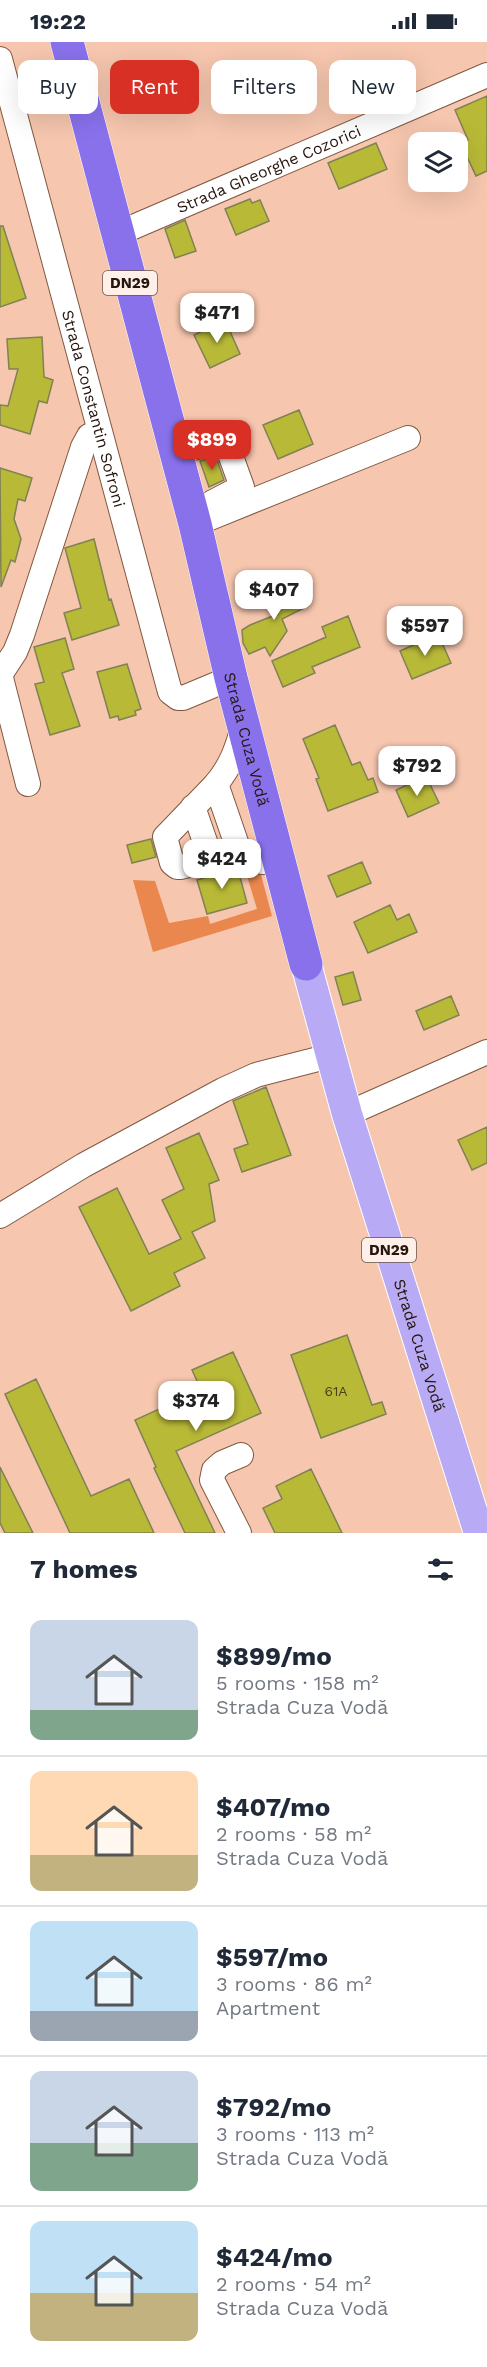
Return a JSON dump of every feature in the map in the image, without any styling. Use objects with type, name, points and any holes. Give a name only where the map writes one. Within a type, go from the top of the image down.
[{"type":"highway","name":"Strada Cuza Vodă","points":[[67,42],[176,452],[243,727],[306,964]]},
{"type":"main road","name":"Strada Cuza Vodă","points":[[306,964],[346,1114],[479,1533]]},
{"type":"street","name":"Strada Constantin Sofroni","points":[[0,59],[170,692],[173,696],[183,698],[231,678]]},
{"type":"street","name":"Strada Gheorghe Cozorici","points":[[117,234],[487,75]]},
{"type":"street","points":[[28,784],[0,675],[15,652],[22,635],[83,447],[88,436],[99,431]]},
{"type":"street","points":[[193,518],[408,438]]},
{"type":"street","points":[[176,452],[225,440],[242,487],[193,518]]},
{"type":"street","points":[[243,727],[236,752],[228,769],[165,837],[172,863],[181,867],[218,857],[262,862],[280,860]]},
{"type":"street","points":[[199,801],[218,857]]},
{"type":"street","points":[[199,801],[218,857]]},
{"type":"street","points":[[346,1114],[487,1052]]},
{"type":"street","points":[[0,1216],[84,1165],[223,1090],[256,1075],[330,1056]]},
{"type":"street","points":[[239,1533],[212,1480],[214,1470],[222,1463],[241,1455]]},
{"type":"shaded area","points":[[244,866],[260,871],[272,916],[153,952],[133,880],[155,881],[169,923],[208,916],[210,924],[257,909]]},
{"type":"building","points":[[487,96],[487,171],[476,176],[468,159],[468,132],[465,132],[455,110]]},
{"type":"building","points":[[376,143],[387,169],[339,189],[328,163]]},
{"type":"building","points":[[250,199],[252,203],[260,200],[269,221],[236,235],[225,209]]},
{"type":"building","points":[[185,220],[196,251],[175,258],[165,229]]},
{"type":"building","points":[[0,226],[3,226],[26,298],[0,307]]},
{"type":"building","points":[[225,320],[240,354],[210,368],[194,335]]},
{"type":"building","points":[[42,337],[44,377],[53,380],[47,403],[39,401],[30,434],[0,425],[0,405],[8,406],[18,369],[9,369],[7,339]]},
{"type":"building","points":[[299,410],[313,444],[278,459],[263,425]]},
{"type":"building","points":[[216,457],[224,480],[209,487],[200,461]]},
{"type":"building","points":[[0,468],[32,478],[25,501],[18,499],[14,519],[21,539],[15,562],[11,560],[1,587]]},
{"type":"building","points":[[94,539],[109,600],[111,599],[119,625],[72,640],[64,613],[81,608],[65,548]]},
{"type":"building","points":[[297,582],[308,606],[282,619],[287,631],[270,656],[265,647],[249,654],[243,643],[242,630],[278,614],[269,595]]},
{"type":"building","points":[[348,616],[360,647],[312,667],[315,673],[283,687],[272,661],[326,637],[322,627]]},
{"type":"building","points":[[438,634],[451,663],[412,679],[400,651]]},
{"type":"building","points":[[65,638],[74,669],[62,673],[80,726],[50,735],[35,684],[44,682],[34,647]]},
{"type":"building","points":[[127,664],[141,709],[135,711],[136,715],[119,720],[118,716],[110,718],[97,672]]},
{"type":"building","points":[[335,725],[352,765],[360,762],[368,780],[373,778],[378,792],[328,811],[316,779],[319,778],[303,739]]},
{"type":"building","points":[[426,776],[439,803],[408,817],[396,790]]},
{"type":"building","points":[[151,839],[156,857],[132,863],[127,845]]},
{"type":"building","points":[[362,862],[371,883],[337,897],[328,876]]},
{"type":"building","points":[[237,866],[247,903],[207,914],[197,880]]},
{"type":"building","points":[[390,905],[397,920],[409,914],[417,932],[368,953],[354,922]]},
{"type":"building","points":[[353,972],[361,1000],[343,1005],[335,977]]},
{"type":"building","points":[[451,996],[459,1015],[424,1030],[416,1011]]},
{"type":"building","points":[[266,1087],[291,1155],[242,1172],[234,1149],[248,1144],[233,1101]]},
{"type":"building","points":[[487,1127],[487,1163],[472,1170],[458,1140]]},
{"type":"building","points":[[199,1133],[219,1180],[209,1184],[215,1221],[192,1232],[205,1258],[174,1273],[180,1286],[131,1311],[79,1207],[117,1188],[149,1254],[181,1239],[162,1200],[184,1189],[166,1148]]},
{"type":"building","points":[[347,1335],[372,1405],[382,1402],[386,1414],[321,1438],[291,1355]]},
{"type":"building","points":[[233,1352],[261,1413],[176,1451],[215,1533],[185,1533],[154,1468],[156,1467],[135,1420],[201,1390],[192,1370]]},
{"type":"building","points":[[36,1379],[91,1496],[129,1479],[154,1533],[70,1533],[5,1394]]},
{"type":"building","points":[[0,1467],[33,1533],[5,1533],[0,1523]]},
{"type":"building","points":[[311,1469],[342,1533],[275,1533],[263,1508],[282,1499],[276,1486]]}]
